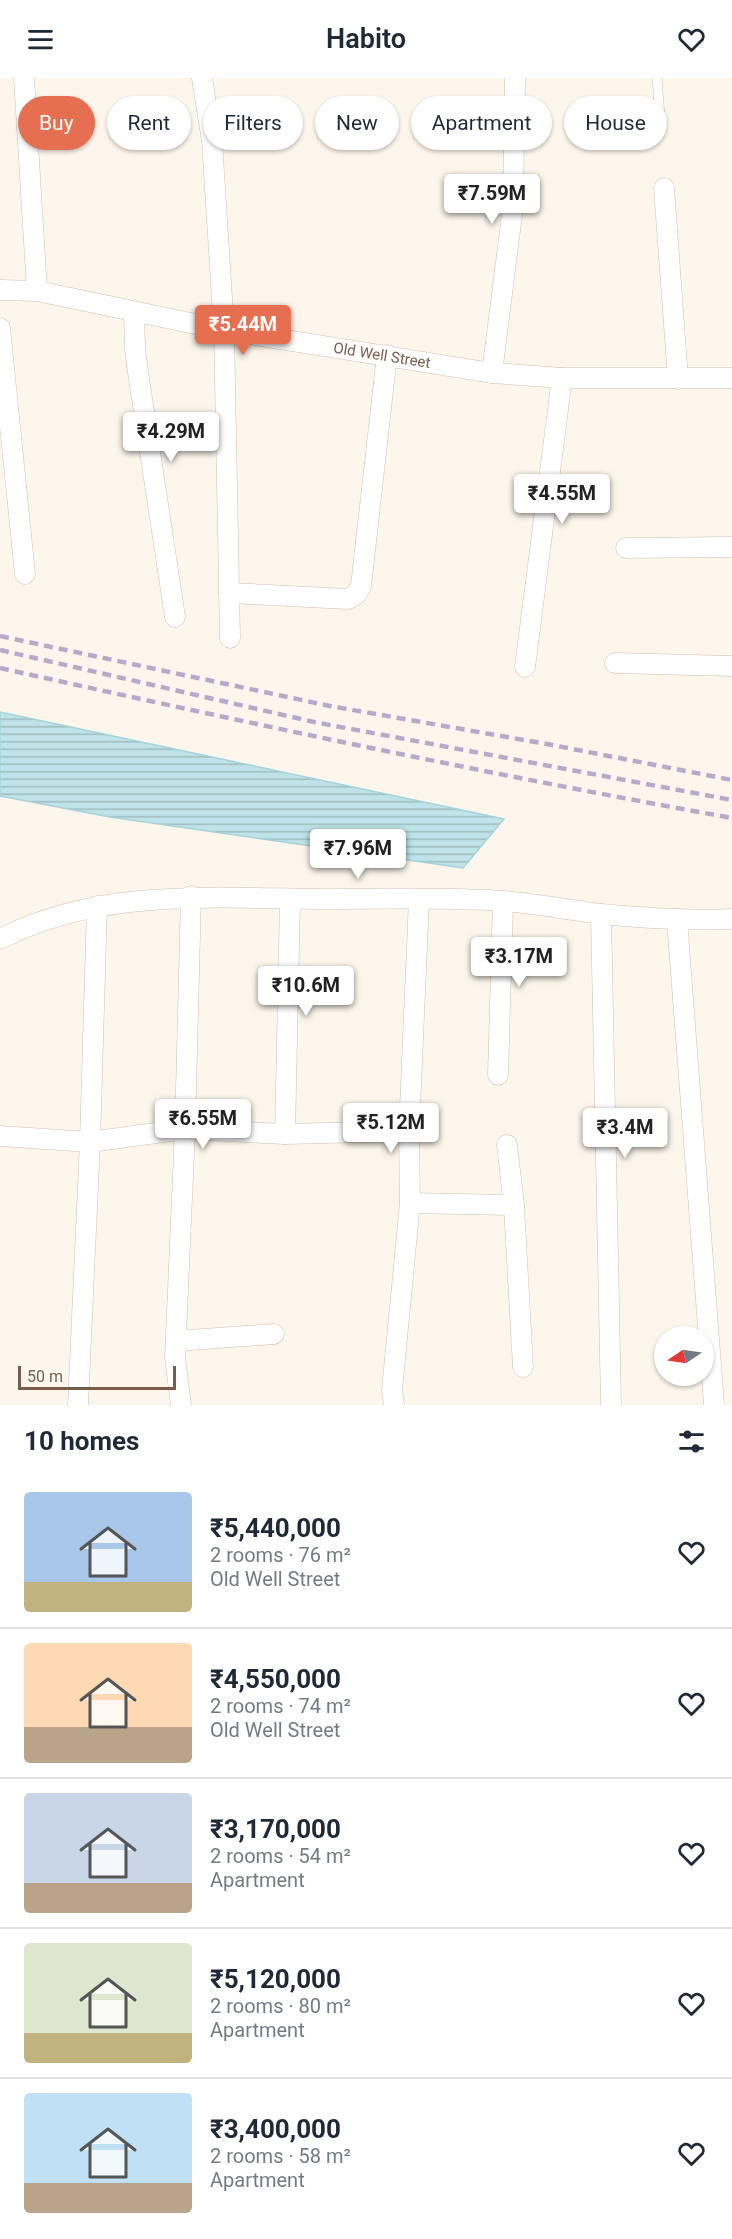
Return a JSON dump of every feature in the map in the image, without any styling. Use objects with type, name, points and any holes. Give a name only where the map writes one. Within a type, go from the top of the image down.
[{"type":"street","points":[[24,78],[37,291]]},
{"type":"street","points":[[202,78],[212,141],[224,330],[230,638]]},
{"type":"street","points":[[492,373],[513,207],[515,78]]},
{"type":"street","points":[[664,188],[678,379]]},
{"type":"street","name":"Old Well Street","points":[[0,290],[37,291],[224,330],[492,373],[562,378],[732,378]]},
{"type":"street","points":[[134,312],[139,379],[175,618]]},
{"type":"street","points":[[0,328],[25,574]]},
{"type":"street","points":[[229,593],[348,599],[356,595],[361,586],[387,355]]},
{"type":"street","points":[[525,667],[562,378]]},
{"type":"street","points":[[626,548],[732,547]]},
{"type":"street","points":[[615,663],[732,666]]},
{"type":"street","points":[[181,1405],[175,1358],[185,1129],[191,896]]},
{"type":"street","points":[[0,939],[21,928],[96,906],[191,896],[502,901],[601,914],[677,920],[732,919]]},
{"type":"street","points":[[285,1134],[290,899]]},
{"type":"street","points":[[394,1405],[392,1390],[410,1203],[409,1131],[419,900]]},
{"type":"street","points":[[498,1075],[502,901]]},
{"type":"street","points":[[78,1405],[90,1142],[96,906]]},
{"type":"street","points":[[601,914],[611,1405]]},
{"type":"street","points":[[677,920],[714,1405]]},
{"type":"street","points":[[0,1136],[90,1142],[185,1129],[285,1134],[409,1131]]},
{"type":"street","points":[[507,1145],[514,1205],[523,1367]]},
{"type":"street","points":[[410,1203],[514,1205]]},
{"type":"street","points":[[176,1341],[274,1334]]},
{"type":"lane","points":[[657,78],[658,96]]},
{"type":"water","points":[[0,712],[504,819],[463,868],[110,817],[0,796]]},
{"type":"railway","points":[[0,636],[330,706],[547,744],[732,780]]},
{"type":"railway","points":[[0,650],[314,722],[732,800]]},
{"type":"railway","points":[[0,668],[365,747],[732,818]]}]
